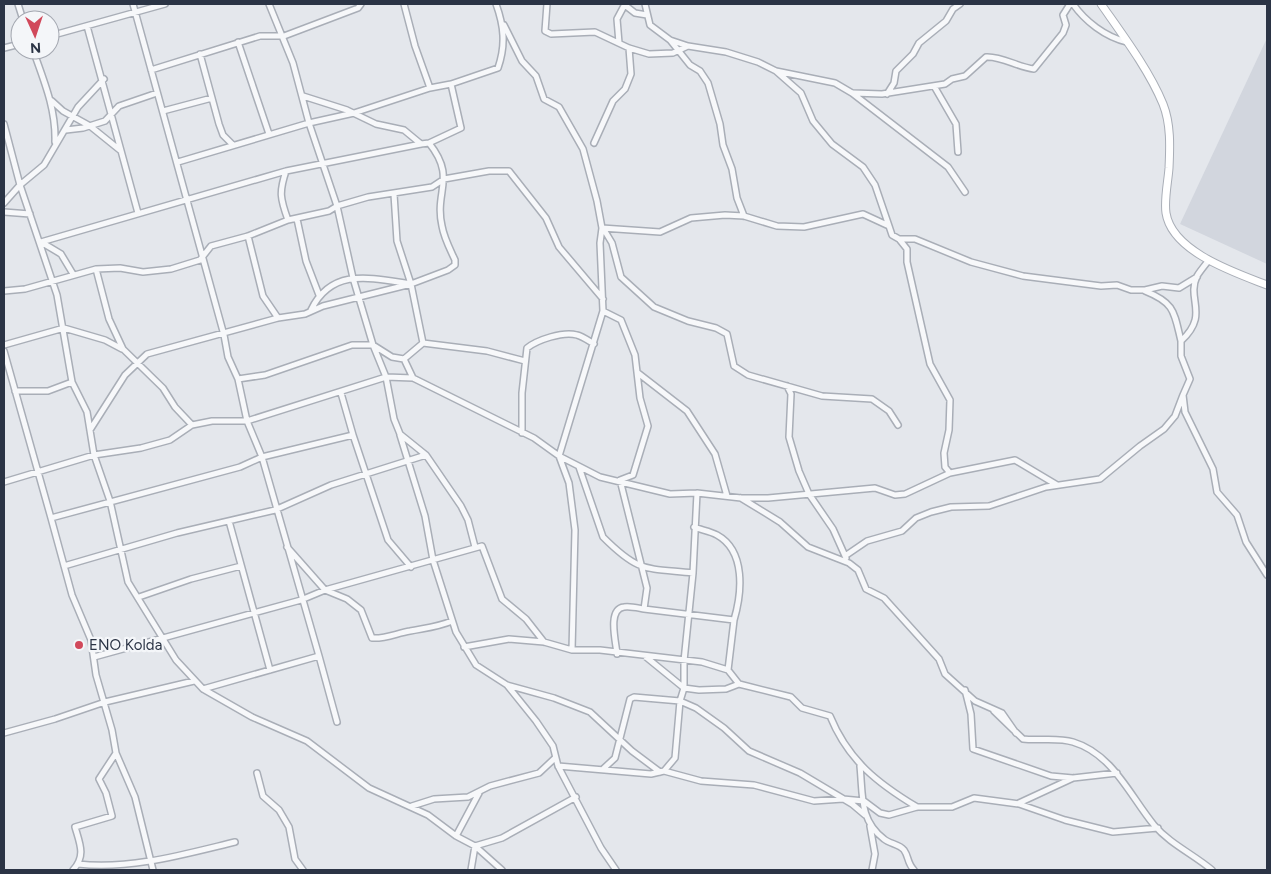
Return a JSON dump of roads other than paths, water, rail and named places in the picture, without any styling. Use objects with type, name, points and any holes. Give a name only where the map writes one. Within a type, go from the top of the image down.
[{"type":"main road","points":[[1101,4],[1127,42],[1163,104],[1170,140],[1166,213],[1171,229],[1182,242],[1209,260],[1267,285]]},
{"type":"street","points":[[133,4],[178,162],[224,335],[228,357],[238,379],[247,421],[262,457],[275,510],[337,722]]},
{"type":"street","points":[[60,33],[165,4]]},
{"type":"street","points":[[269,4],[284,36],[303,96],[309,123],[337,206],[353,278],[373,345],[386,377],[394,419],[425,516],[433,560],[452,621],[464,647],[476,665],[507,685],[554,698],[590,712],[632,751],[662,772]]},
{"type":"street","points":[[151,70],[260,36],[284,36],[358,8],[361,4]]},
{"type":"street","points":[[404,4],[415,46],[430,88]]},
{"type":"street","points":[[496,4],[522,61],[536,76],[544,99],[559,107],[583,149],[602,228],[612,243],[621,276],[654,307],[688,321],[716,328],[727,334],[734,366],[748,375],[822,396],[872,399],[889,412],[898,425]]},
{"type":"street","points":[[547,4],[545,31],[551,34],[595,32],[629,48],[649,54],[673,53],[688,46]]},
{"type":"street","points":[[645,4],[650,25],[670,40],[690,65],[700,71],[708,84],[720,124],[723,145],[732,169],[737,198],[744,216]]},
{"type":"street","points":[[887,94],[894,83],[896,71],[914,54],[919,43],[946,21],[953,9],[960,4]]},
{"type":"street","points":[[852,93],[887,94],[934,86],[965,76],[986,56],[994,56],[1020,68],[1034,69],[1064,33],[1066,25],[1063,15],[1072,4],[1082,17],[1116,39],[1127,42]]},
{"type":"street","points":[[618,42],[617,19],[625,5],[635,13],[647,15]]},
{"type":"street","points":[[178,162],[269,134],[354,113],[498,68],[502,54],[504,25]]},
{"type":"street","points":[[87,26],[104,79],[110,116],[122,152],[138,213]]},
{"type":"street","points":[[670,40],[688,46],[726,52],[758,62],[776,71],[801,92],[813,121],[832,144],[863,167],[875,185],[892,235],[899,239],[907,249],[907,262],[930,364],[950,400],[949,430],[944,453],[945,467],[950,473]]},
{"type":"street","points":[[238,42],[269,134]]},
{"type":"street","points":[[594,142],[613,102],[625,89],[631,74],[629,48]]},
{"type":"street","points":[[200,54],[223,135],[233,145]]},
{"type":"street","points":[[37,60],[52,101],[56,125],[56,143]]},
{"type":"street","points":[[776,71],[835,83],[852,93],[948,167],[965,192]]},
{"type":"street","points":[[4,203],[20,185],[44,164],[73,116],[104,79]]},
{"type":"street","points":[[40,242],[161,205],[187,200],[286,170],[429,143],[461,128],[451,84]]},
{"type":"street","points":[[934,86],[956,124],[958,152]]},
{"type":"street","points":[[66,130],[105,121],[119,106],[157,93]]},
{"type":"street","points":[[303,96],[354,113],[376,124],[404,130],[421,144]]},
{"type":"street","points":[[163,111],[212,98]]},
{"type":"street","points":[[52,101],[63,111],[90,126],[122,152]]},
{"type":"street","points":[[4,124],[20,185],[53,283],[64,328],[64,340],[72,382],[87,412],[94,455],[110,501],[123,549],[128,582],[176,660],[203,689],[252,718],[307,741],[369,788],[412,806],[456,836],[475,846],[502,870]]},
{"type":"street","points":[[90,430],[125,375],[146,354],[224,335],[278,318],[305,314],[411,284],[448,270],[455,265],[455,260],[442,226],[441,205],[444,180],[441,158],[429,143]]},
{"type":"street","points":[[286,170],[280,189],[280,199],[288,220]]},
{"type":"street","points":[[4,291],[25,290],[53,283],[73,274],[96,269],[120,268],[143,272],[171,269],[200,260],[202,255],[211,246],[248,236],[288,220],[329,211],[337,206],[368,196],[394,194],[432,187],[444,180],[489,171],[509,171],[533,199],[546,218],[559,247],[603,299]]},
{"type":"street","points":[[394,194],[398,240],[411,284],[423,343]]},
{"type":"street","points":[[4,212],[30,214]]},
{"type":"street","points":[[602,228],[660,232],[691,218],[710,215],[744,216],[786,227],[804,226],[863,214],[889,226]]},
{"type":"street","points":[[297,219],[304,254],[319,295]]},
{"type":"street","points":[[572,650],[575,530],[569,483],[559,456],[603,311],[600,243],[602,228]]},
{"type":"street","points":[[248,236],[263,296],[278,318]]},
{"type":"street","points":[[899,239],[915,239],[971,262],[1023,276],[1101,286],[1117,285],[1131,290],[1145,290],[1162,286],[1179,288],[1197,277],[1209,260]]},
{"type":"street","points":[[40,242],[61,254],[73,274]]},
{"type":"street","points":[[96,269],[109,319],[123,349],[163,388],[175,408],[192,425]]},
{"type":"street","points":[[1181,341],[1190,333],[1197,318],[1197,277]]},
{"type":"street","points":[[311,311],[319,295],[330,285],[353,278],[379,279],[411,284]]},
{"type":"street","points":[[845,556],[867,541],[902,531],[916,518],[928,513],[951,507],[990,506],[1057,485],[1100,480],[1110,474],[1128,456],[1164,429],[1175,416],[1190,379],[1181,356],[1181,341],[1174,311],[1164,298],[1145,290]]},
{"type":"street","points":[[603,311],[621,320],[635,355],[640,398],[648,426],[633,475],[620,480]]},
{"type":"street","points":[[4,345],[64,328],[105,340],[123,349]]},
{"type":"street","points":[[522,433],[527,348],[532,344],[558,336],[576,334],[594,344]]},
{"type":"street","points":[[238,379],[265,375],[352,345],[373,345],[392,357],[404,359],[423,343],[487,351],[525,361]]},
{"type":"street","points":[[4,351],[72,595],[91,640],[96,675],[105,702],[116,754],[134,797],[153,870]]},
{"type":"street","points":[[404,359],[413,378]]},
{"type":"street","points":[[638,373],[687,411],[715,454],[728,496]]},
{"type":"street","points":[[4,482],[94,455],[141,448],[170,440],[192,425],[212,421],[247,421],[341,393],[386,377],[413,378],[534,438],[559,456],[600,477],[620,480],[670,494],[741,498],[875,488],[895,494],[905,494],[950,473],[1015,460],[1057,485]]},
{"type":"street","points":[[15,392],[48,391],[72,382]]},
{"type":"street","points":[[787,386],[792,394],[788,437],[798,471],[809,494],[833,529],[849,563]]},
{"type":"street","points":[[341,393],[364,473],[388,540],[411,567]]},
{"type":"street","points":[[1184,395],[1185,412],[1213,469],[1217,492],[1237,515],[1246,542],[1267,575]]},
{"type":"street","points":[[400,434],[426,455],[461,506],[468,520],[475,547]]},
{"type":"street","points":[[51,518],[240,467],[262,457],[353,435]]},
{"type":"street","points":[[64,566],[177,533],[275,510],[331,484],[426,455]]},
{"type":"street","points":[[579,467],[603,537],[628,561],[642,568],[693,573]]},
{"type":"street","points":[[620,480],[647,588],[644,609]]},
{"type":"street","points":[[662,772],[675,758],[680,701],[684,688],[684,661],[693,573],[696,494]]},
{"type":"street","points":[[741,498],[780,522],[808,546],[849,563],[858,570],[866,589],[884,598],[939,659],[945,674],[965,689],[975,700],[994,711],[1023,739],[1071,741],[1093,752],[1117,773],[1120,780],[1158,828],[1212,870]]},
{"type":"street","points":[[229,521],[270,670]]},
{"type":"street","points":[[694,527],[717,535],[731,547],[739,563],[738,606],[734,620],[728,670]]},
{"type":"street","points":[[286,546],[325,590],[347,599],[361,610],[372,638],[381,639],[408,631],[437,627],[452,621]]},
{"type":"street","points":[[94,657],[301,600],[325,590],[482,546],[502,599],[526,619],[544,642]]},
{"type":"street","points":[[139,598],[191,579],[241,566]]},
{"type":"street","points":[[617,654],[614,617],[616,610],[623,607],[734,620]]},
{"type":"street","points":[[464,647],[509,639],[544,642],[572,650],[600,650],[617,654],[702,662],[728,670],[738,684]]},
{"type":"street","points":[[203,689],[319,656]]},
{"type":"street","points":[[644,656],[684,688],[699,690],[726,689],[738,684],[792,697],[802,708],[830,716],[835,729],[860,766],[889,790],[917,807]]},
{"type":"street","points":[[4,733],[55,719],[105,702],[194,681]]},
{"type":"street","points":[[507,685],[553,746],[558,766],[576,797],[601,848],[616,870]]},
{"type":"street","points":[[965,689],[970,714],[973,749],[1051,776],[1073,778],[1117,773]]},
{"type":"street","points":[[603,769],[615,758],[630,699],[634,697],[680,701],[696,708],[724,728],[749,751],[800,773],[865,815]]},
{"type":"street","points":[[73,870],[78,864],[82,853],[75,827],[112,816],[106,793],[99,779],[116,754]]},
{"type":"street","points":[[412,806],[434,799],[468,797],[490,786],[539,773],[555,758]]},
{"type":"street","points":[[558,766],[586,770],[603,769],[636,775],[662,772],[701,780],[754,785],[814,801],[843,799],[864,801],[880,813],[889,815],[917,807],[952,807],[974,798],[1019,804],[1065,820],[1113,832],[1158,828]]},
{"type":"street","points":[[860,766],[865,815],[870,826],[875,854],[872,870]]},
{"type":"street","points":[[256,773],[263,796],[278,810],[289,827],[295,859],[303,870]]},
{"type":"street","points":[[1019,804],[1073,778]]},
{"type":"street","points":[[456,836],[479,792]]},
{"type":"street","points":[[475,846],[502,838],[576,797]]},
{"type":"street","points":[[870,826],[886,841],[905,851],[907,863],[914,870]]},
{"type":"street","points":[[78,864],[97,866],[122,865],[235,842]]},
{"type":"street","points":[[471,870],[475,846]]},
{"type":"place","name":"ENO Kolda","points":[[79,645]]}]
